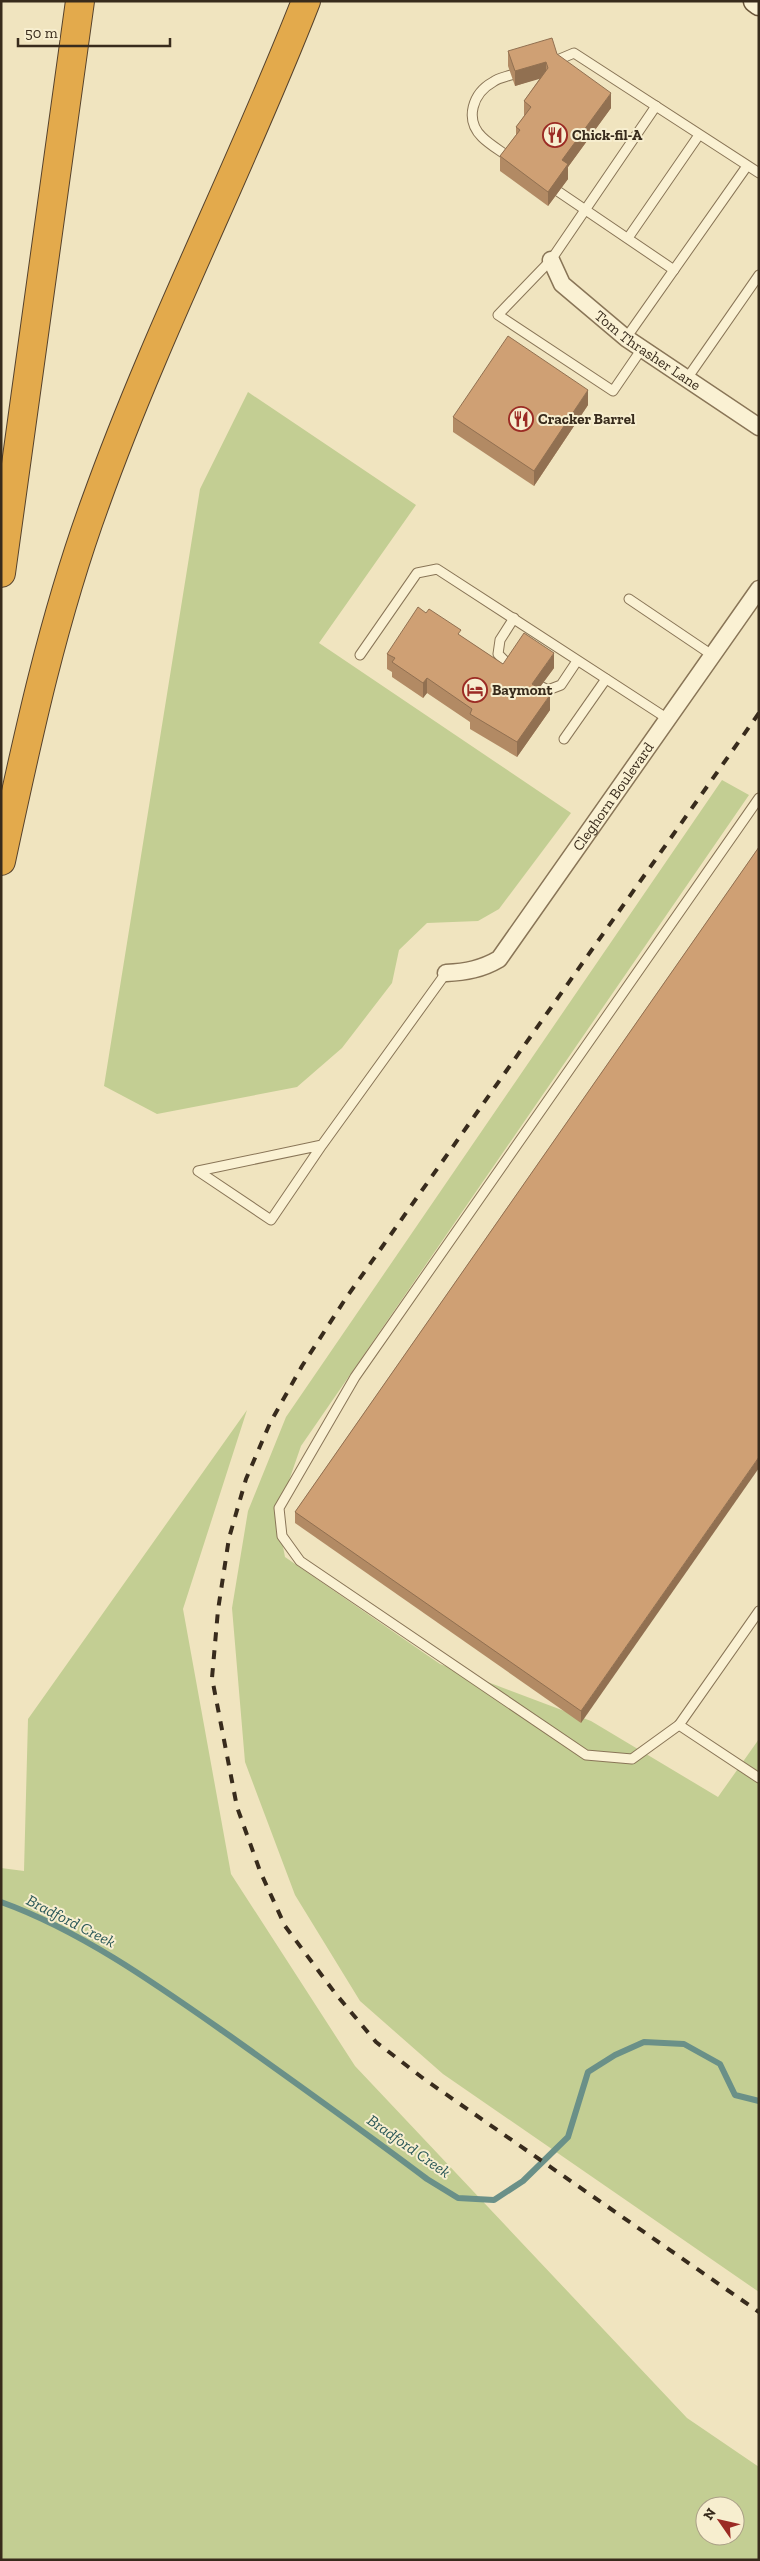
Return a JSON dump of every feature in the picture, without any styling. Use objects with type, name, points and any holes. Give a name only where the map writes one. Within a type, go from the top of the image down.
[{"type":"highway","points":[[1,573],[80,1]]},
{"type":"highway","points":[[1,861],[29,730],[57,617],[95,503],[144,377],[280,70],[306,1]]},
{"type":"highway","points":[[280,70],[318,1]]},
{"type":"main road","points":[[755,1],[759,4]]},
{"type":"street","name":"Tom Thrasher Lane","points":[[550,260],[562,284],[626,338],[641,350],[759,428]]},
{"type":"street","name":"Cleghorn Boulevard","points":[[446,973],[473,970],[499,959],[759,589]]},
{"type":"lane","points":[[555,60],[574,53],[759,174]]},
{"type":"lane","points":[[510,158],[482,137],[473,125],[472,107],[481,91],[493,82],[511,74]]},
{"type":"lane","points":[[641,350],[613,391],[498,315],[550,260],[656,106]]},
{"type":"lane","points":[[628,238],[699,134]]},
{"type":"lane","points":[[626,338],[747,166]]},
{"type":"lane","points":[[559,192],[674,270]]},
{"type":"lane","points":[[686,380],[759,275]]},
{"type":"lane","points":[[360,655],[417,573],[437,569],[668,720]]},
{"type":"lane","points":[[629,599],[712,655]]},
{"type":"lane","points":[[511,667],[498,654],[500,640],[514,618]]},
{"type":"lane","points":[[540,686],[548,690],[561,685],[578,661]]},
{"type":"lane","points":[[564,739],[606,679]]},
{"type":"lane","points":[[759,798],[355,1377],[279,1508],[282,1536],[300,1561],[586,1755],[632,1759],[679,1725],[759,1610]]},
{"type":"lane","points":[[322,1144],[198,1171],[271,1220],[322,1144],[446,973]]},
{"type":"lane","points":[[679,1725],[759,1778]]},
{"type":"green space","points":[[248,392],[416,505],[319,643],[571,813],[499,909],[478,921],[427,923],[399,950],[392,983],[342,1048],[297,1087],[157,1114],[104,1086],[200,489]]},
{"type":"green space","points":[[722,780],[749,795],[301,1446],[277,1515],[285,1557],[440,1664],[591,1721],[718,1797],[759,1739],[759,2292],[443,2074],[360,2001],[295,1895],[245,1762],[232,1608],[248,1511],[286,1417]]},
{"type":"green space","points":[[247,1410],[183,1609],[231,1874],[355,2066],[687,2418],[759,2467],[759,2560],[1,2560],[1,1868],[24,1871],[28,1719]]},
{"type":"building","points":[[552,38],[557,54],[611,93],[562,160],[568,164],[548,192],[500,156],[520,130],[516,127],[531,107],[524,101],[548,68],[546,62],[515,71],[508,51]]},
{"type":"building","name":"Cracker Barrel","points":[[508,336],[588,390],[534,471],[453,417]]},
{"type":"building","name":"Baymont","points":[[418,607],[426,613],[429,609],[461,630],[458,634],[503,664],[524,633],[554,653],[532,684],[550,695],[517,742],[470,714],[472,709],[427,678],[423,683],[392,662],[395,658],[387,654]]},
{"type":"building","points":[[759,847],[759,1457],[581,1711],[295,1512]]},
{"type":"waterway","name":"Bradford Creek","points":[[1,1902],[61,1928],[120,1961],[203,2017],[427,2179],[458,2198],[494,2200],[523,2181],[568,2137],[588,2072],[615,2055],[644,2042],[684,2044],[720,2064],[735,2095],[759,2101]]},
{"type":"railway","points":[[759,713],[346,1298],[302,1366],[270,1423],[246,1479],[229,1538],[218,1610],[212,1678],[237,1807],[260,1871],[285,1926],[335,1993],[376,2042],[424,2079],[759,2312]]},
{"type":"place","name":"Chick-fil-A","points":[[555,135]]},
{"type":"place","name":"Cracker Barrel","points":[[521,419]]},
{"type":"place","name":"Baymont","points":[[475,690]]}]
